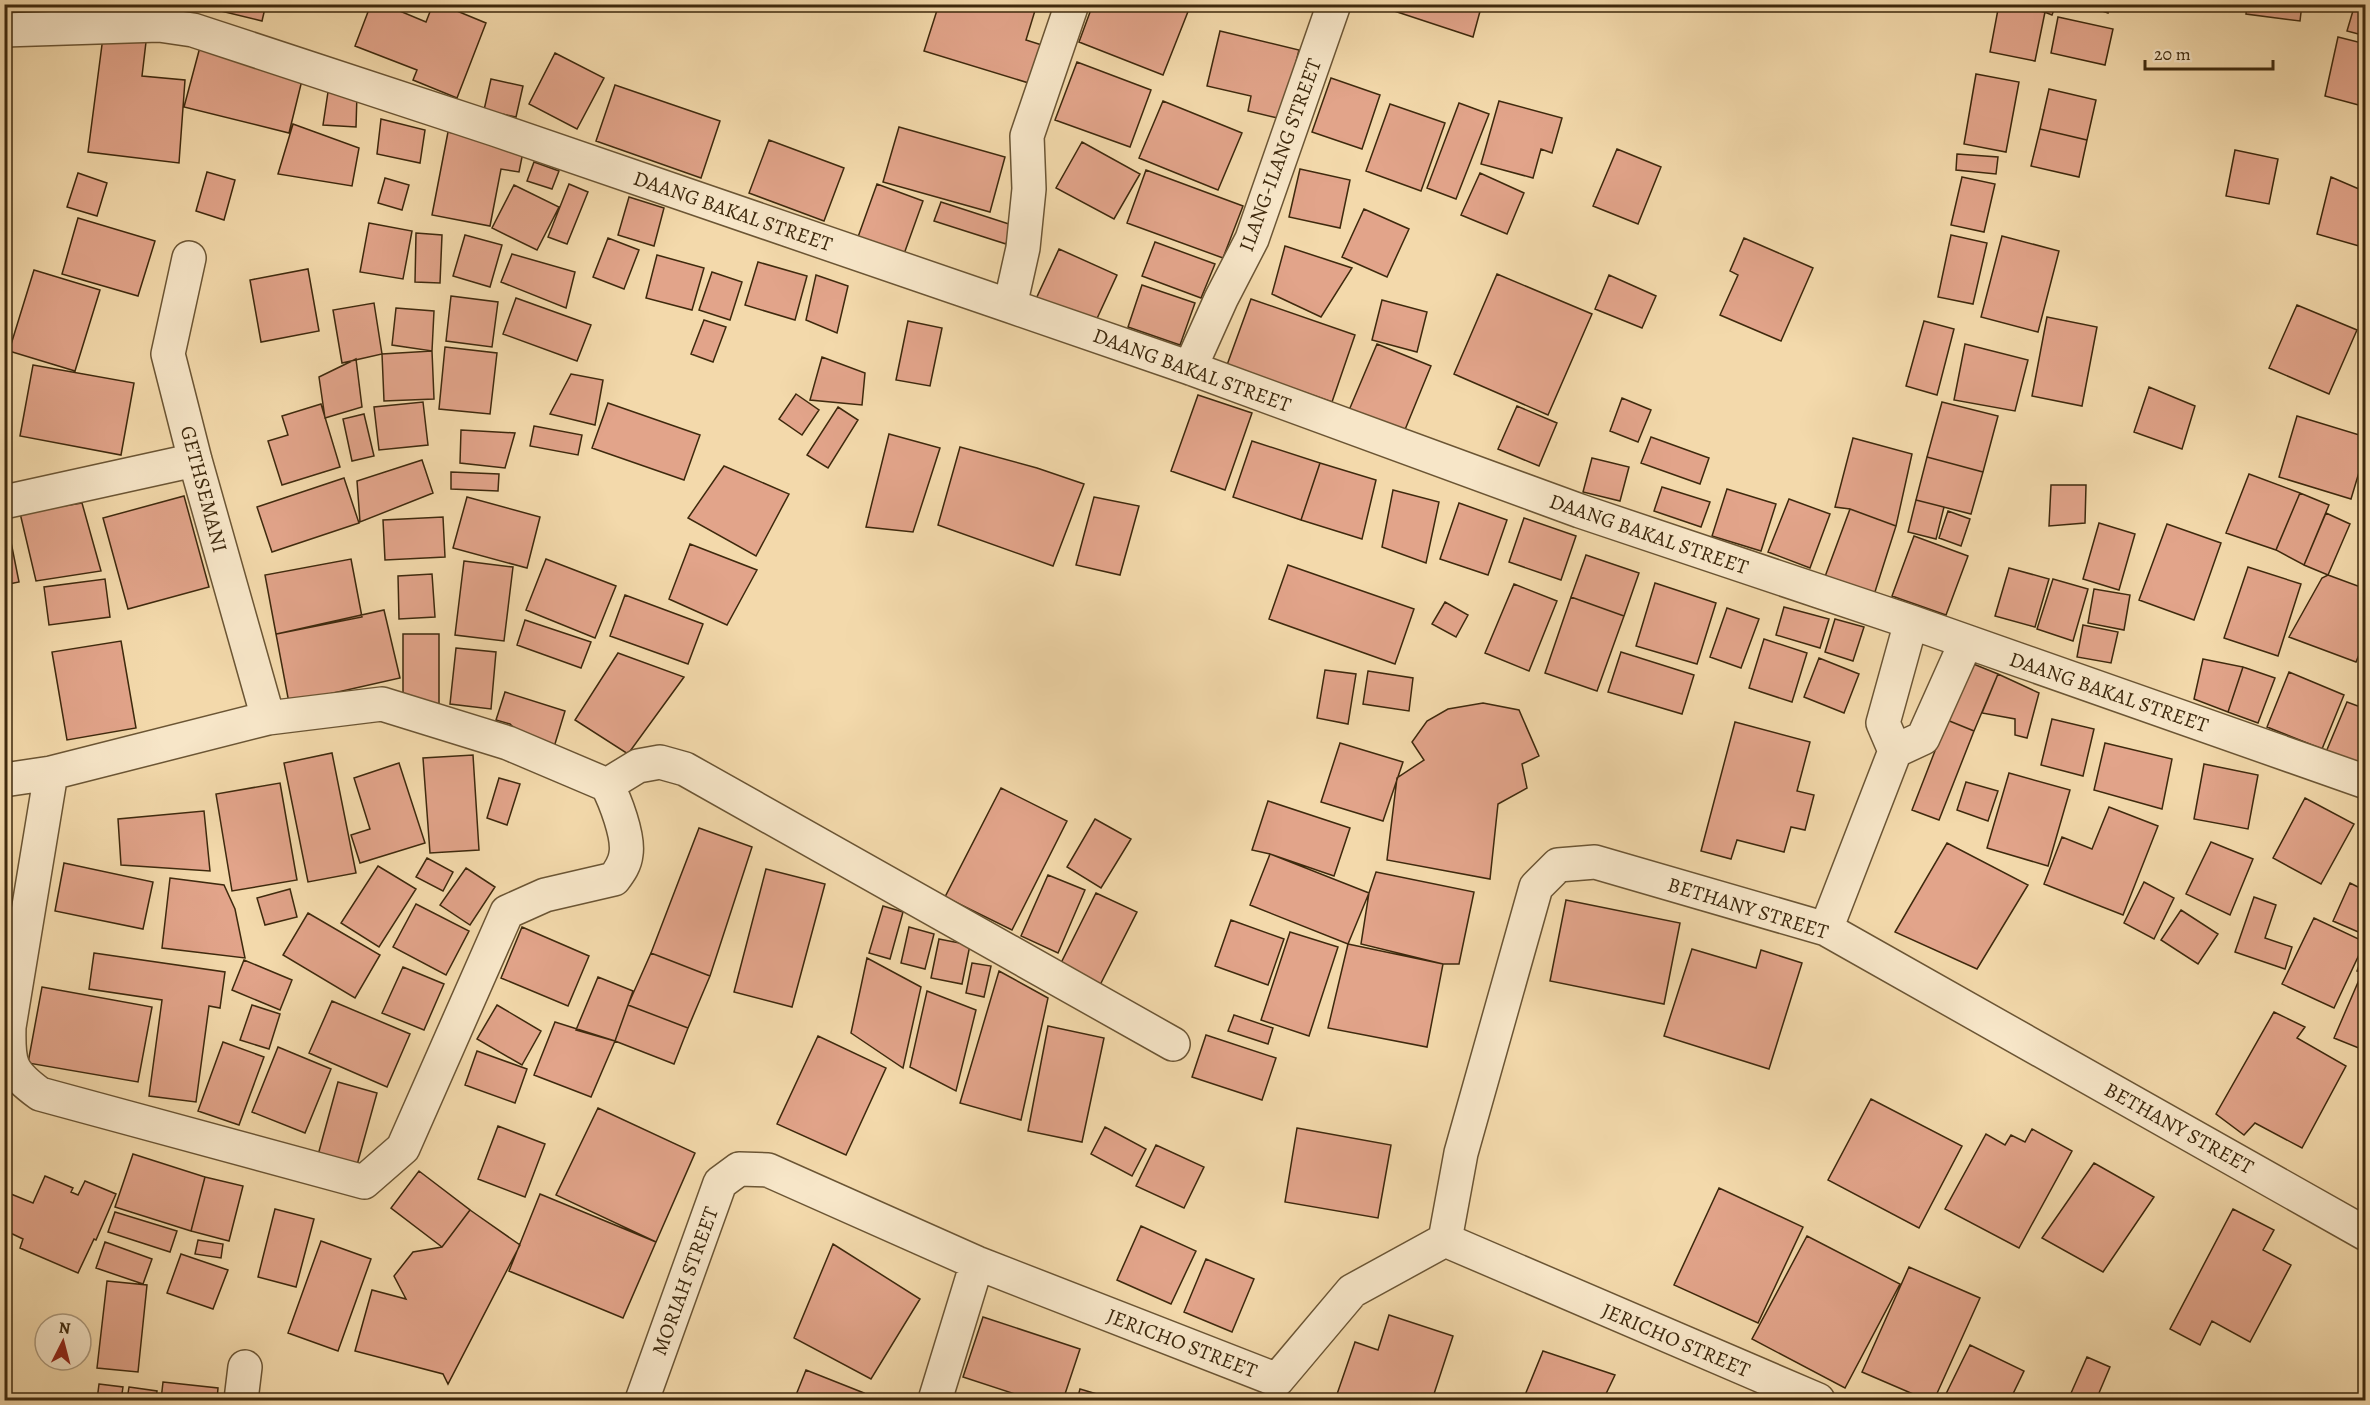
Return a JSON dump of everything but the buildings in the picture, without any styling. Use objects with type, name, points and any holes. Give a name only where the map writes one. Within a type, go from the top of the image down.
[{"type":"street","points":[[1010,306],[1023,248],[1029,189],[1027,136],[1072,4]]},
{"type":"street","name":"ILANG-ILANG STREET","points":[[1190,368],[1221,299],[1252,239],[1334,4]]},
{"type":"street","name":"DAANG BAKAL STREET","points":[[4,30],[159,25],[193,30],[497,130],[1190,368],[1581,511],[1911,622],[2366,782]]},
{"type":"street","name":"GETHSEMANI","points":[[189,258],[168,354],[195,460],[268,718]]},
{"type":"street","points":[[4,502],[195,460]]},
{"type":"street","points":[[1895,752],[1883,723],[1911,622]]},
{"type":"street","points":[[1826,929],[1895,752],[1923,738],[1966,642]]},
{"type":"street","points":[[4,780],[51,773],[268,718],[382,704],[508,743],[606,785],[617,804],[627,851],[624,865],[614,879],[545,895],[507,912],[403,1148],[364,1182],[40,1094],[18,1077],[8,1054],[9,1027],[51,773]]},
{"type":"street","points":[[606,785],[638,766],[660,762],[685,769],[1173,1044]]},
{"type":"street","name":"BETHANY STREET","points":[[1445,1240],[1461,1153],[1536,887],[1558,865],[1595,862],[1826,929],[2366,1234]]},
{"type":"street","name":"JERICHO STREET","points":[[739,1169],[768,1170],[977,1263],[1274,1390],[1352,1291],[1445,1240],[1818,1401]]},
{"type":"street","name":"MORIAH STREET","points":[[642,1401],[720,1183],[739,1169]]},
{"type":"street","points":[[935,1401],[977,1263]]},
{"type":"street","points":[[241,1401],[245,1367]]}]
